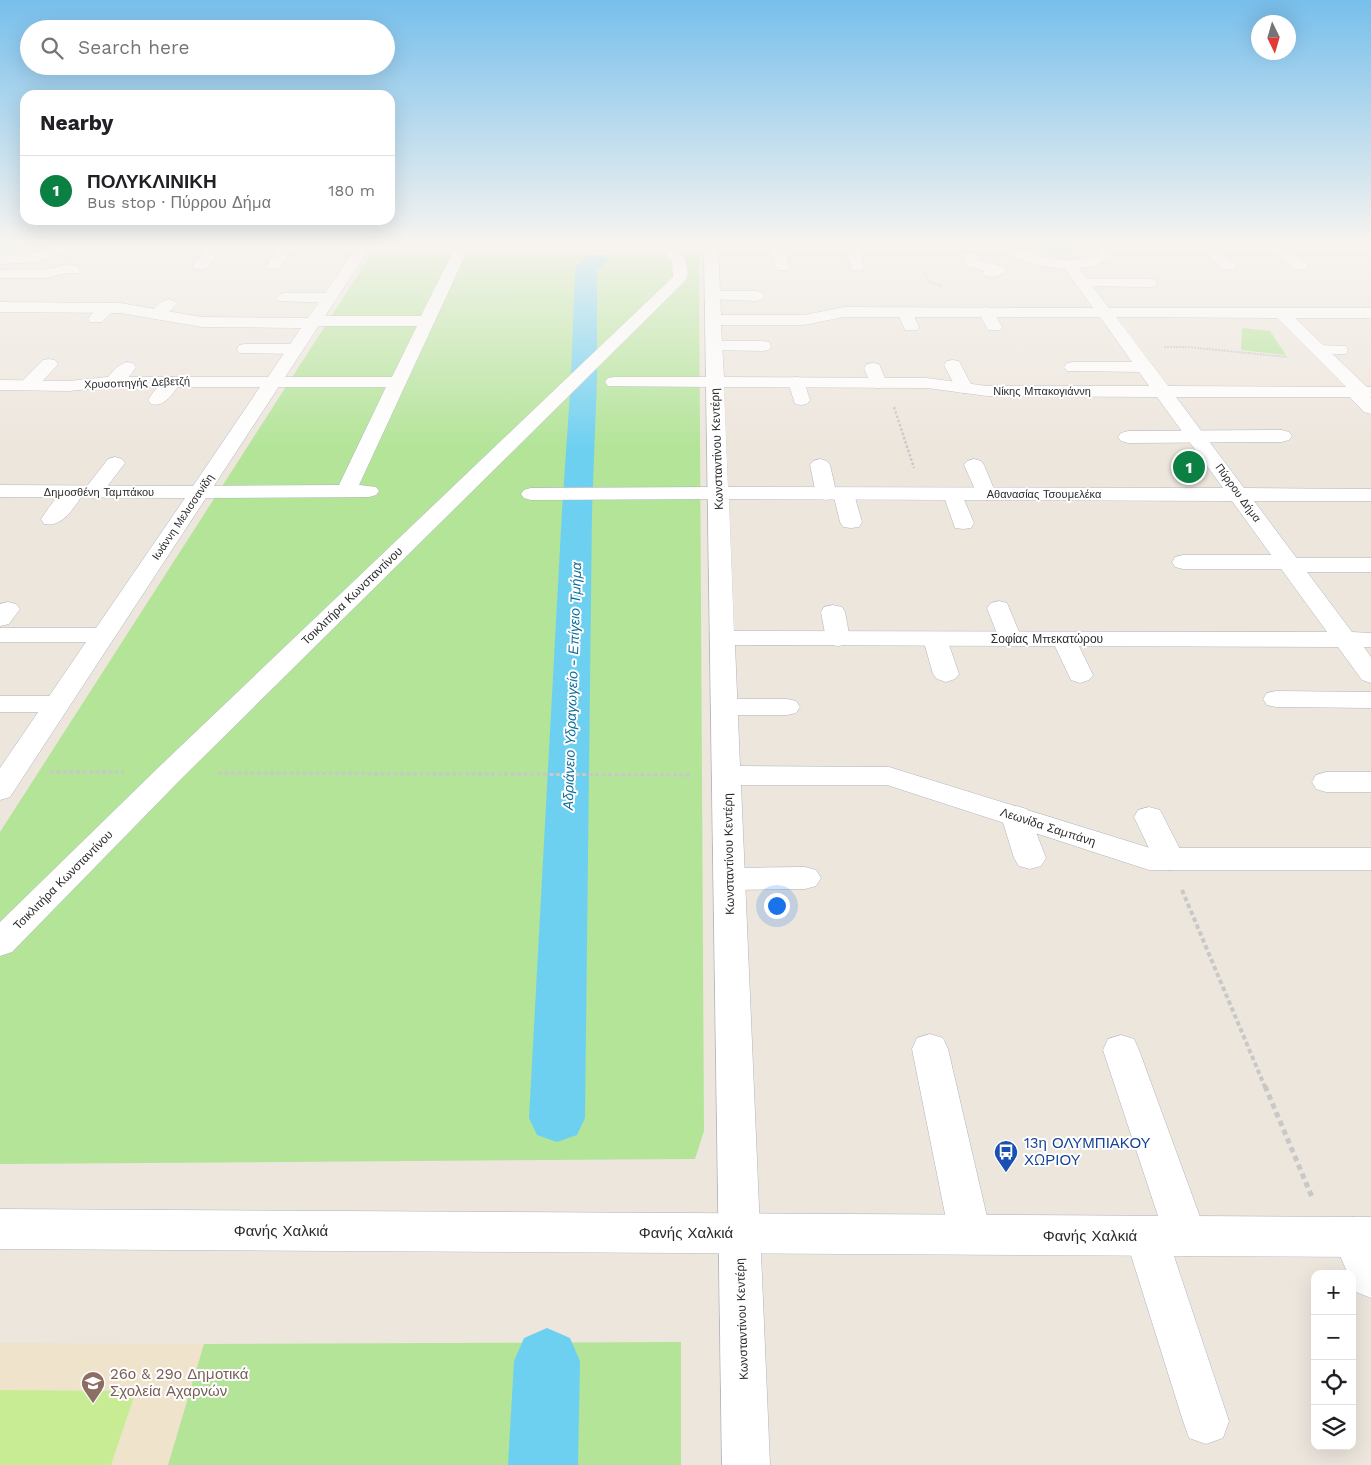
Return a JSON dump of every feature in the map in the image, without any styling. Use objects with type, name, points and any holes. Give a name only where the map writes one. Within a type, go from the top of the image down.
[{"type":"street","points":[[96,319],[104,311]]},
{"type":"street","points":[[170,311],[202,322],[427,321]]},
{"type":"street","name":"Ιωάννη Μελισσανίδη","points":[[4,778],[58,704],[320,311]]},
{"type":"street","points":[[346,491],[432,311]]},
{"type":"street","name":"Τσικλιτήρα Κωνσταντίνου","points":[[0,943],[172,772],[646,311]]},
{"type":"street","name":"Κωνσταντίνου Κεντέρη","points":[[713,311],[746,1465]]},
{"type":"street","points":[[713,321],[730,311]]},
{"type":"street","points":[[713,321],[804,320],[850,311]]},
{"type":"street","points":[[888,311],[908,319],[986,312],[1287,311]]},
{"type":"street","points":[[1347,311],[1371,313]]},
{"type":"street","points":[[986,312],[994,327]]},
{"type":"street","name":"Πύρρου Δήμα","points":[[1104,312],[1371,675]]},
{"type":"street","points":[[1280,312],[1330,354],[1365,396]]},
{"type":"street","points":[[713,321],[763,346]]},
{"type":"street","points":[[245,349],[295,349]]},
{"type":"street","points":[[5,392],[26,385],[49,364]]},
{"type":"street","points":[[952,365],[957,405]]},
{"type":"street","points":[[114,382],[127,367]]},
{"type":"street","points":[[1074,367],[1145,368]]},
{"type":"street","name":"Νίκης Μπακογιάννη","points":[[614,382],[797,382],[879,378],[987,391],[1365,396]]},
{"type":"street","name":"Χρυσοπηγής Δεβετζή","points":[[26,385],[69,386],[114,382],[397,382]]},
{"type":"street","points":[[157,400],[172,382]]},
{"type":"street","points":[[797,382],[801,400]]},
{"type":"street","points":[[1128,437],[1282,436]]},
{"type":"street","points":[[52,519],[115,463]]},
{"type":"street","points":[[820,465],[851,522]]},
{"type":"street","points":[[974,465],[986,494]]},
{"type":"street","name":"Δημοσθένη Ταμπάκου","points":[[0,491],[369,491]]},
{"type":"street","name":"Αθανασίας Τσουμελέκα","points":[[531,494],[1371,495]]},
{"type":"street","points":[[953,494],[963,523]]},
{"type":"street","points":[[1183,562],[1371,565]]},
{"type":"street","points":[[999,608],[1010,639]]},
{"type":"street","points":[[833,612],[838,639]]},
{"type":"street","points":[[0,635],[104,635]]},
{"type":"street","name":"Σοφίας Μπεκατώρου","points":[[723,638],[1371,640]]},
{"type":"street","points":[[935,639],[946,674]]},
{"type":"street","points":[[1064,640],[1080,675]]},
{"type":"street","points":[[1276,699],[1371,700]]},
{"type":"street","points":[[0,704],[58,704]]},
{"type":"street","points":[[725,706],[787,707]]},
{"type":"street","name":"Λεωνίδα Σαμπάνη","points":[[727,775],[889,776],[1149,859],[1371,859]]},
{"type":"street","points":[[1326,782],[1371,782]]},
{"type":"street","points":[[1016,816],[1030,858]]},
{"type":"street","points":[[1149,817],[1168,859]]},
{"type":"street","points":[[730,879],[805,878]]},
{"type":"street","points":[[930,1049],[970,1234]]},
{"type":"street","points":[[1121,1050],[1166,1236],[1206,1422]]},
{"type":"street","name":"Φανής Χαλκιά","points":[[0,1229],[1351,1237]]},
{"type":"street","points":[[1351,1237],[1371,1277]]},
{"type":"path","points":[[1130,347],[1188,347],[1330,354]]},
{"type":"path","points":[[879,378],[922,494]]},
{"type":"path","points":[[4,778],[172,772],[727,775]]},
{"type":"path","points":[[1168,859],[1351,1237]]},
{"type":"shaded area","name":"26ο & 29ο Δημοτικά Σχολεία Αχαρνών","points":[[0,1343],[204,1344],[168,1465],[0,1465]]},
{"type":"green space","points":[[334,311],[699,311],[704,1131],[695,1159],[0,1164],[0,832]]},
{"type":"green space","points":[[1242,328],[1270,331],[1286,355],[1241,350]]},
{"type":"green space","points":[[681,1342],[681,1465],[168,1465],[204,1344]]},
{"type":"green space","points":[[0,1390],[136,1391],[111,1465],[0,1465]]},
{"type":"waterway","name":"Αδριάνειο Υδραγωγείο - Επίγειο Τμήμα","points":[[557,1118],[585,311]]},
{"type":"waterway","name":"Αδριάνειο Υδραγωγείο - Επίγειο Τμήμα","points":[[543,1465],[547,1361]]},
{"type":"place","name":"ΠΟΛΥΚΛΙΝΙΚΗ","points":[[1189,467]]},
{"type":"place","name":"13η ΟΛΥΜΠΙΑΚΟΥ ΧΩΡΙΟΥ","points":[[1006,1173]]},
{"type":"place","name":"26ο & 29ο Δημοτικά Σχολεία Αχαρνών","points":[[93,1404]]}]
